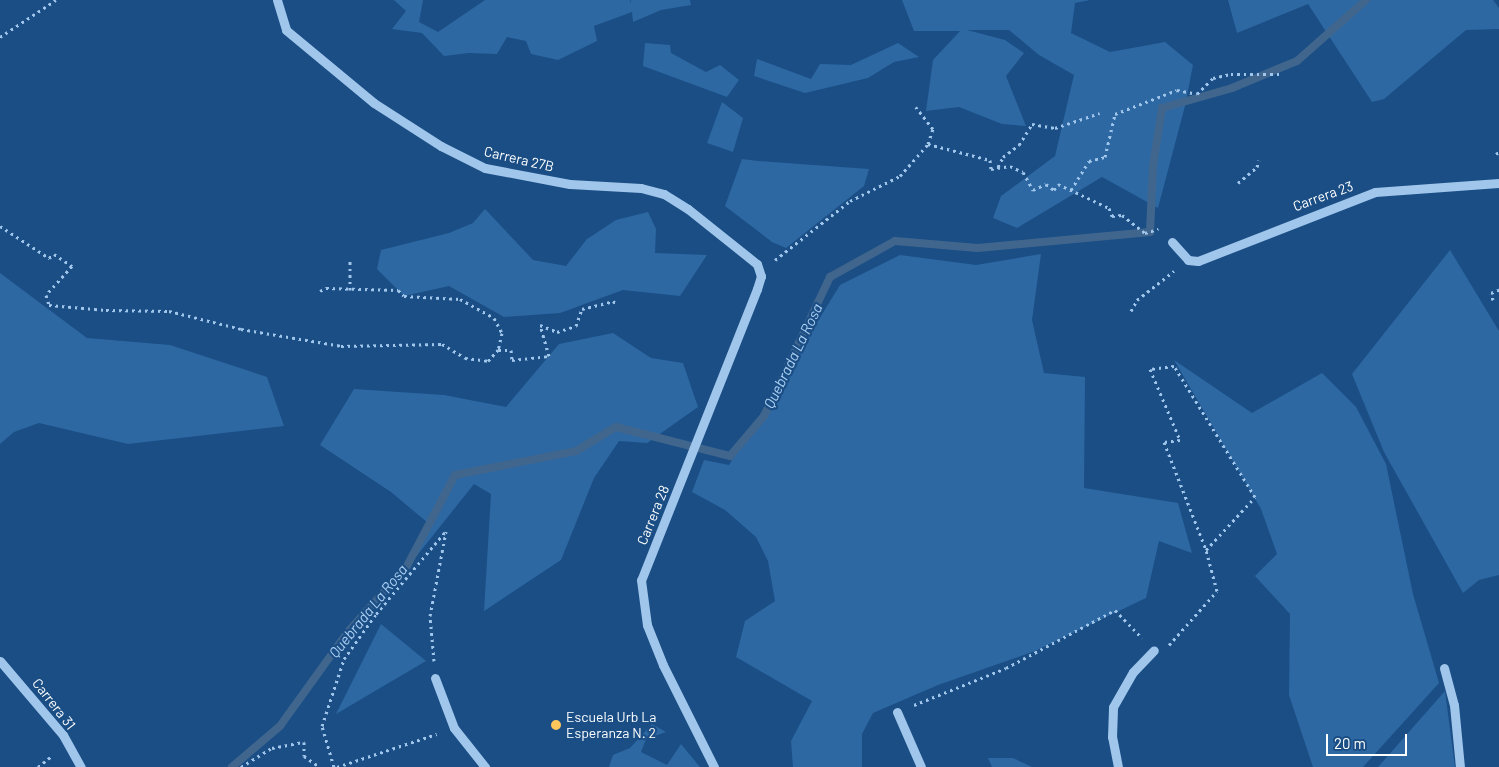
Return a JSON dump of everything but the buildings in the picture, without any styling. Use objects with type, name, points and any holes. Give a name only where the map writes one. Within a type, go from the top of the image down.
[{"type":"street","name":"Carrera 27B","points":[[277,0],[286,30],[374,103],[441,146],[485,168],[570,184],[641,188],[664,194],[688,209],[757,264],[761,271]]},
{"type":"street","name":"Carrera 23","points":[[1192,261],[1374,192],[1499,183]]},
{"type":"street","points":[[1174,244],[1188,260],[1192,261]]},
{"type":"street","name":"Carrera 28","points":[[714,767],[647,625],[641,580],[757,289],[761,271]]},
{"type":"street","points":[[1118,767],[1112,737],[1113,707],[1133,672],[1154,650]]},
{"type":"street","name":"Carrera 31","points":[[0,661],[63,735],[81,767]]},
{"type":"street","points":[[1444,668],[1454,705],[1460,767]]},
{"type":"street","points":[[435,678],[454,728],[485,767]]},
{"type":"street","points":[[897,712],[921,767]]},
{"type":"path","points":[[0,37],[56,0]]},
{"type":"path","points":[[1071,190],[1089,161],[1105,157],[1115,114],[1177,90],[1197,94],[1213,78],[1230,74],[1282,74]]},
{"type":"path","points":[[761,271],[850,201],[900,176],[928,144],[933,129],[916,107]]},
{"type":"path","points":[[998,168],[1003,156],[1019,145],[1032,124],[1054,128],[1100,113]]},
{"type":"path","points":[[928,144],[962,150],[990,160],[991,169],[1010,166],[1024,172],[1033,190],[1046,184],[1054,190],[1058,184],[1109,208],[1112,216],[1122,215],[1145,233],[1160,228],[1162,241],[1174,244]]},
{"type":"path","points":[[1238,183],[1257,167],[1259,160]]},
{"type":"path","points":[[0,226],[49,258],[54,254],[72,266],[46,296],[50,305],[106,310],[169,311],[259,332],[341,346],[442,344],[465,358],[488,361],[498,350],[502,332],[494,318],[460,299],[404,296],[398,290],[326,288],[320,291]]},
{"type":"path","points":[[350,259],[350,290]]},
{"type":"path","points":[[1130,311],[1137,300],[1192,261]]},
{"type":"path","points":[[1493,300],[1491,293],[1499,290]]},
{"type":"path","points":[[498,350],[511,350],[512,360],[549,356],[540,325],[557,332],[576,326],[582,309],[613,301],[618,305]]},
{"type":"path","points":[[897,712],[1006,668],[1115,610],[1154,650],[1169,645],[1216,591],[1206,550],[1164,442],[1180,440],[1150,369],[1174,366],[1255,497],[1206,550]]},
{"type":"path","points":[[435,678],[430,616],[446,531],[376,614],[344,659],[322,726],[336,767],[454,728]]},
{"type":"path","points":[[241,767],[272,748],[304,742],[304,756],[320,767]]},
{"type":"shaded area","points":[[394,0],[423,0],[419,22],[438,32],[485,0],[630,0],[631,3],[631,0],[690,0],[691,5],[661,10],[633,22],[632,12],[594,26],[597,41],[558,60],[531,54],[526,41],[507,37],[497,54],[469,53],[444,56],[422,33],[392,29],[406,11]]},
{"type":"shaded area","points":[[902,0],[1090,0],[1075,3],[1071,33],[1110,52],[1165,42],[1193,65],[1185,106],[1158,208],[1102,177],[1017,228],[993,218],[1001,196],[1055,156],[1074,75],[1039,55],[1009,30],[967,30],[1005,40],[1024,53],[1006,76],[1026,126],[1002,124],[959,107],[926,111],[933,60],[960,31],[914,31]]},
{"type":"shaded area","points":[[1228,0],[1493,0],[1499,8],[1499,29],[1466,30],[1384,99],[1372,102],[1308,4],[1237,33]]},
{"type":"shaded area","points":[[645,43],[670,45],[671,53],[706,72],[720,65],[739,80],[727,97],[643,66]]},
{"type":"shaded area","points":[[898,43],[919,57],[894,62],[868,78],[805,93],[754,76],[757,59],[811,79],[820,64],[851,65]]},
{"type":"shaded area","points":[[722,102],[743,118],[733,152],[707,143]]},
{"type":"shaded area","points":[[742,159],[869,169],[864,186],[786,248],[772,242],[725,206]]},
{"type":"shaded area","points":[[485,209],[533,260],[566,266],[587,239],[616,220],[648,212],[656,229],[655,253],[707,255],[680,296],[623,290],[560,313],[504,317],[449,286],[404,296],[377,269],[381,250],[449,233],[473,223]]},
{"type":"shaded area","points":[[1450,250],[1499,331],[1499,575],[1479,580],[1463,593],[1384,452],[1352,374]]},
{"type":"shaded area","points":[[1041,254],[1032,320],[1044,373],[1085,377],[1084,488],[1178,503],[1192,553],[1159,541],[1146,598],[1035,651],[938,685],[873,713],[862,734],[862,767],[793,767],[791,741],[812,701],[736,657],[745,621],[775,601],[768,561],[756,537],[725,510],[692,492],[704,460],[729,465],[840,285],[900,255],[976,265]]},
{"type":"shaded area","points":[[0,273],[87,338],[170,345],[267,377],[284,426],[128,444],[39,423],[14,432],[0,444]]},
{"type":"shaded area","points":[[613,333],[651,358],[683,363],[698,407],[647,443],[619,441],[594,478],[561,560],[484,611],[491,494],[474,484],[415,558],[428,523],[391,492],[320,445],[354,389],[444,395],[506,407],[559,344]]},
{"type":"shaded area","points":[[1174,360],[1252,413],[1322,373],[1356,407],[1386,464],[1413,594],[1439,683],[1363,767],[1313,767],[1289,695],[1290,614],[1255,576],[1277,554],[1261,509]]},
{"type":"shaded area","points":[[381,624],[426,661],[336,714]]},
{"type":"shaded area","points":[[1445,691],[1455,767],[1378,767]]},
{"type":"shaded area","points":[[652,724],[666,732],[646,739],[641,752],[667,765],[681,744],[700,767],[609,767],[613,755],[630,748]]},
{"type":"shaded area","points":[[988,758],[1013,758],[1032,767],[992,767]]},
{"type":"waterway","name":"Quebrada La Rosa","points":[[232,767],[280,726],[347,633],[407,566],[455,475],[576,451],[616,427],[730,456],[764,416],[830,277],[895,241],[978,248],[1150,232],[1153,166],[1162,108],[1232,88],[1297,61],[1366,0]]},
{"type":"place","name":"Escuela Urb La Esperanza N. 2","points":[[556,725]]}]
